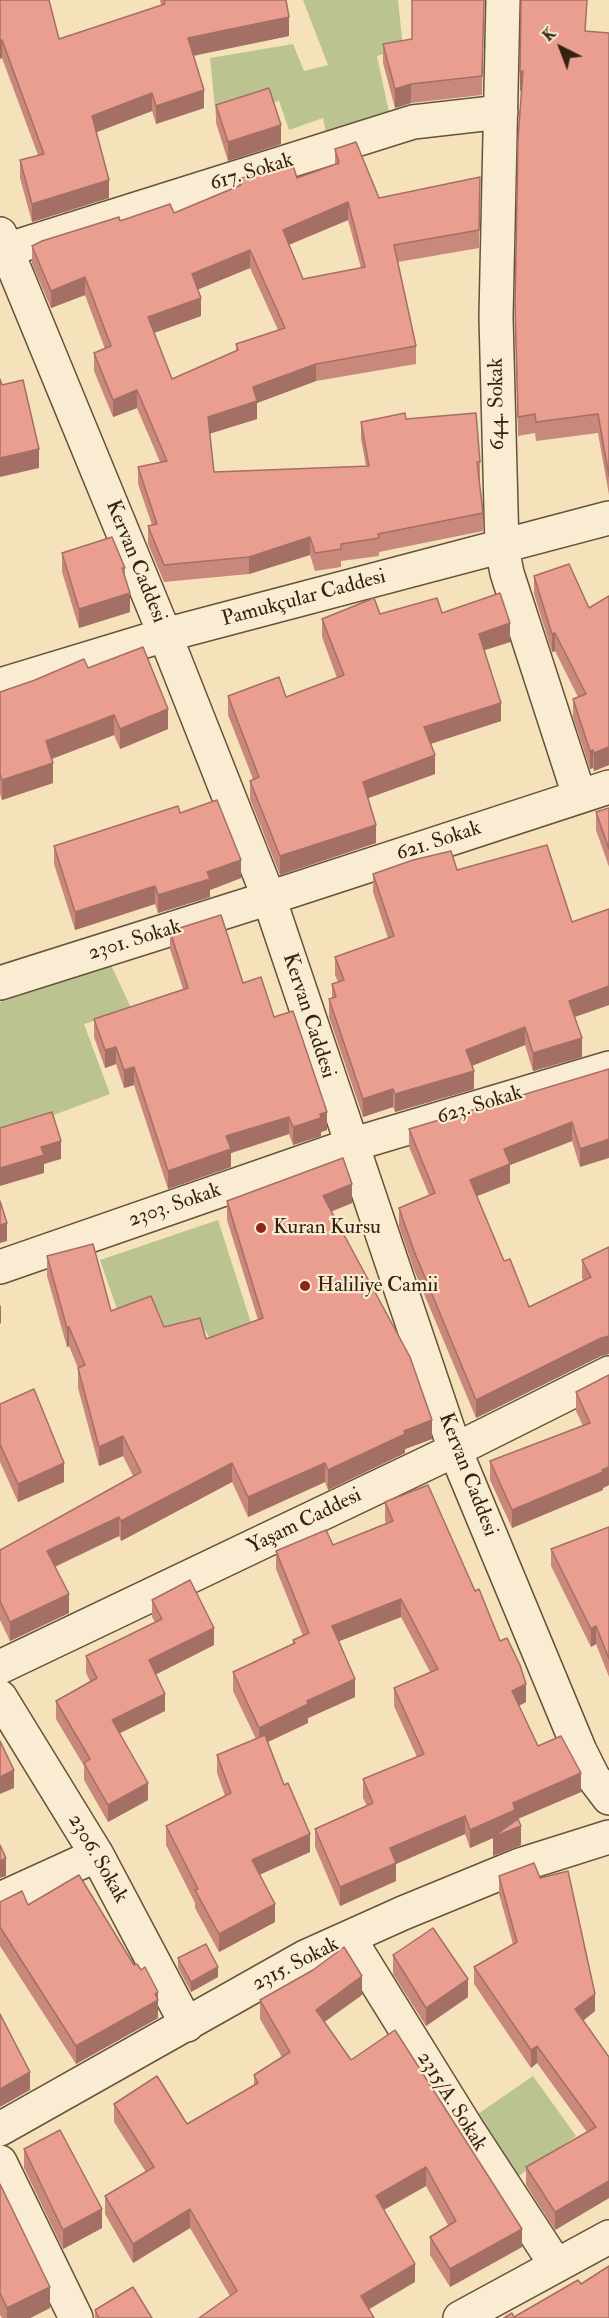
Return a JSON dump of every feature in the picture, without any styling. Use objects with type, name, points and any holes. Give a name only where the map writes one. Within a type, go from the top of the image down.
[{"type":"street","name":"644. Sokak","points":[[503,0],[496,317],[502,548],[507,573],[594,791]]},
{"type":"street","name":"617. Sokak","points":[[3,242],[413,122],[501,112]]},
{"type":"street","name":"Kervan Caddesi","points":[[3,242],[165,635],[269,898],[455,1450],[580,1751],[593,1777],[609,1798]]},
{"type":"street","name":"Pamukçular Caddesi","points":[[0,685],[165,635],[609,518]]},
{"type":"street","name":"621. Sokak","points":[[269,898],[594,791]]},
{"type":"street","name":"2301. Sokak","points":[[0,983],[269,898]]},
{"type":"street","name":"623. Sokak","points":[[351,1145],[609,1068]]},
{"type":"street","name":"2303. Sokak","points":[[0,1267],[351,1145]]},
{"type":"street","name":"Yaşam Caddesi","points":[[0,1667],[455,1450],[609,1373]]},
{"type":"street","name":"2306. Sokak","points":[[0,1697],[97,1855],[187,2025]]},
{"type":"street","name":"2315. Sokak","points":[[0,2129],[305,1957],[403,1913],[520,1865],[609,1837]]},
{"type":"street","points":[[0,1899],[97,1855]]},
{"type":"street","name":"2315/A. Sokak","points":[[349,1938],[466,2127],[556,2265]]},
{"type":"street","points":[[0,2162],[76,2318]]},
{"type":"street","points":[[460,2318],[609,2237]]},
{"type":"green space","points":[[303,0],[398,0],[403,48],[377,56],[390,117],[327,137],[323,118],[289,130],[279,101],[216,118],[210,58],[293,44],[304,71],[328,65]]},
{"type":"green space","points":[[111,965],[132,1010],[84,1024],[110,1094],[0,1135],[0,1002]]},
{"type":"green space","points":[[218,1220],[253,1329],[213,1344],[205,1330],[168,1335],[157,1309],[118,1312],[100,1260]]},
{"type":"green space","points":[[533,2076],[576,2136],[516,2178],[475,2116]]},
{"type":"building","points":[[0,0],[49,0],[59,39],[165,4],[164,0],[286,0],[289,17],[188,38],[204,90],[156,106],[152,93],[92,116],[109,180],[32,204],[20,160],[44,154],[2,40],[0,41]]},
{"type":"building","points":[[412,0],[484,0],[482,76],[411,84],[395,89],[383,44],[412,39]]},
{"type":"building","points":[[521,0],[587,0],[585,31],[609,33],[609,476],[598,414],[536,422],[535,414],[518,417],[515,305],[518,139],[523,71],[520,72]]},
{"type":"building","points":[[269,88],[281,125],[228,142],[216,105]]},
{"type":"building","points":[[356,142],[379,198],[480,177],[479,230],[394,245],[416,346],[316,364],[253,387],[257,401],[208,417],[214,472],[369,466],[361,422],[405,413],[406,419],[476,413],[480,462],[477,462],[483,513],[378,534],[379,538],[341,544],[341,549],[315,553],[310,537],[249,557],[164,565],[148,526],[157,524],[138,467],[167,461],[137,390],[113,400],[94,353],[111,346],[85,277],[51,291],[32,246],[119,217],[120,221],[170,204],[174,213],[241,185],[239,179],[292,162],[297,178],[339,163],[335,149]],"holes":[[[348,202],[365,267],[303,279],[283,230]],[[250,250],[285,328],[236,344],[238,350],[172,379],[148,317],[201,298],[192,274]]]},
{"type":"building","points":[[0,379],[2,385],[23,380],[39,449],[0,458]]},
{"type":"building","points":[[112,537],[125,568],[122,568],[130,593],[79,609],[62,553]]},
{"type":"building","points":[[569,564],[589,608],[609,596],[609,747],[594,753],[593,750],[590,751],[573,699],[586,694],[555,633],[552,634],[534,576]]},
{"type":"building","points":[[500,593],[510,623],[479,634],[501,703],[424,727],[435,755],[363,782],[376,825],[280,856],[250,781],[259,777],[228,696],[279,677],[286,697],[344,675],[322,619],[374,598],[380,614],[437,598],[442,613]]},
{"type":"building","points":[[143,647],[168,709],[120,729],[114,715],[46,741],[53,763],[2,780],[0,774],[0,692],[84,659],[88,668]]},
{"type":"building","points":[[217,800],[241,860],[207,872],[210,879],[158,895],[155,886],[75,912],[54,846],[178,806],[180,813]]},
{"type":"building","points":[[609,808],[609,849],[596,812]]},
{"type":"building","points":[[547,845],[572,922],[609,909],[609,986],[569,1001],[582,1038],[533,1053],[525,1027],[466,1050],[474,1071],[395,1094],[393,1089],[363,1099],[329,999],[336,997],[332,984],[344,980],[335,957],[394,936],[373,874],[413,860],[451,851],[457,870]]},
{"type":"building","points":[[221,915],[243,983],[261,977],[274,1017],[293,1011],[327,1112],[320,1114],[321,1118],[293,1127],[289,1117],[226,1136],[231,1149],[168,1171],[134,1067],[124,1070],[116,1047],[105,1050],[94,1019],[188,988],[170,931]]},
{"type":"building","points":[[609,1069],[609,1139],[580,1149],[572,1122],[504,1149],[510,1164],[470,1180],[504,1261],[510,1259],[529,1307],[591,1277],[582,1260],[609,1247],[609,1336],[476,1400],[414,1251],[399,1208],[435,1193],[409,1129]]},
{"type":"building","points":[[52,1112],[61,1141],[41,1147],[44,1155],[0,1168],[0,1128]]},
{"type":"building","points":[[343,1158],[352,1184],[323,1196],[410,1357],[432,1420],[404,1431],[405,1434],[328,1470],[325,1463],[248,1497],[232,1463],[121,1521],[119,1517],[47,1551],[69,1594],[10,1622],[0,1601],[0,1550],[141,1472],[123,1436],[99,1447],[78,1368],[85,1365],[69,1327],[67,1328],[47,1256],[93,1244],[111,1311],[151,1296],[164,1327],[200,1318],[206,1339],[263,1318],[227,1201]]},
{"type":"building","points":[[0,1201],[7,1223],[0,1225]]},
{"type":"building","points":[[609,1375],[609,1467],[602,1470],[603,1472],[512,1510],[490,1461],[590,1423],[576,1392]]},
{"type":"building","points":[[34,1389],[64,1463],[18,1484],[0,1444],[0,1404]]},
{"type":"building","points":[[428,1485],[475,1591],[479,1589],[500,1641],[507,1638],[520,1665],[526,1684],[512,1691],[538,1746],[561,1736],[581,1773],[513,1803],[515,1810],[470,1830],[465,1816],[390,1848],[396,1863],[340,1887],[315,1829],[373,1803],[363,1779],[424,1754],[394,1688],[438,1669],[401,1599],[332,1626],[355,1679],[307,1701],[308,1704],[259,1728],[233,1672],[295,1643],[293,1640],[309,1633],[276,1551],[326,1530],[333,1545],[393,1521],[385,1502]]},
{"type":"building","points":[[609,1527],[609,1659],[596,1626],[591,1629],[551,1549]]},
{"type":"building","points":[[190,1580],[214,1628],[149,1660],[165,1694],[112,1720],[148,1783],[108,1805],[84,1763],[90,1759],[56,1701],[97,1678],[86,1656],[162,1619],[152,1600]]},
{"type":"building","points":[[265,1735],[284,1785],[288,1783],[310,1834],[252,1860],[275,1904],[219,1934],[195,1890],[198,1889],[166,1826],[231,1793],[217,1755]]},
{"type":"building","points":[[0,1741],[14,1770],[0,1777]]},
{"type":"building","points":[[518,1819],[521,1826],[493,1837]]},
{"type":"building","points":[[0,1845],[6,1858],[0,1861]]},
{"type":"building","points":[[534,1863],[540,1878],[568,1871],[595,1994],[575,2009],[609,2057],[609,2181],[555,2212],[526,2167],[596,2127],[537,2046],[531,2050],[474,1967],[517,1942],[499,1876]]},
{"type":"building","points":[[79,1875],[134,1965],[137,1964],[141,1970],[145,1967],[158,1992],[155,1994],[158,2000],[76,2046],[0,1927],[0,1902],[22,1891],[28,1905]]},
{"type":"building","points":[[433,1928],[468,1979],[426,2008],[393,1955]]},
{"type":"building","points":[[206,1944],[218,1967],[191,1982],[178,1958]]},
{"type":"building","points":[[344,1947],[362,1976],[316,2010],[351,2060],[395,2030],[522,2229],[450,2269],[430,2237],[456,2221],[426,2167],[376,2196],[415,2264],[361,2296],[374,2318],[199,2318],[237,2291],[190,2209],[133,2244],[105,2196],[154,2167],[114,2104],[157,2076],[187,2124],[258,2083],[254,2075],[290,2052],[260,2000],[313,1970]]},
{"type":"building","points":[[0,2014],[30,2072],[0,2089]]},
{"type":"building","points":[[60,2130],[102,2209],[63,2230],[24,2149]]},
{"type":"building","points":[[0,2184],[50,2287],[7,2308],[0,2293]]},
{"type":"building","points":[[609,2266],[609,2318],[504,2318],[512,2313],[514,2317],[578,2280],[581,2284]]},
{"type":"building","points":[[133,2287],[152,2318],[99,2318],[95,2310]]},
{"type":"place","name":"Kuran Kursu","points":[[261,1228]]},
{"type":"place","name":"Haliliye Camii","points":[[305,1286]]}]
